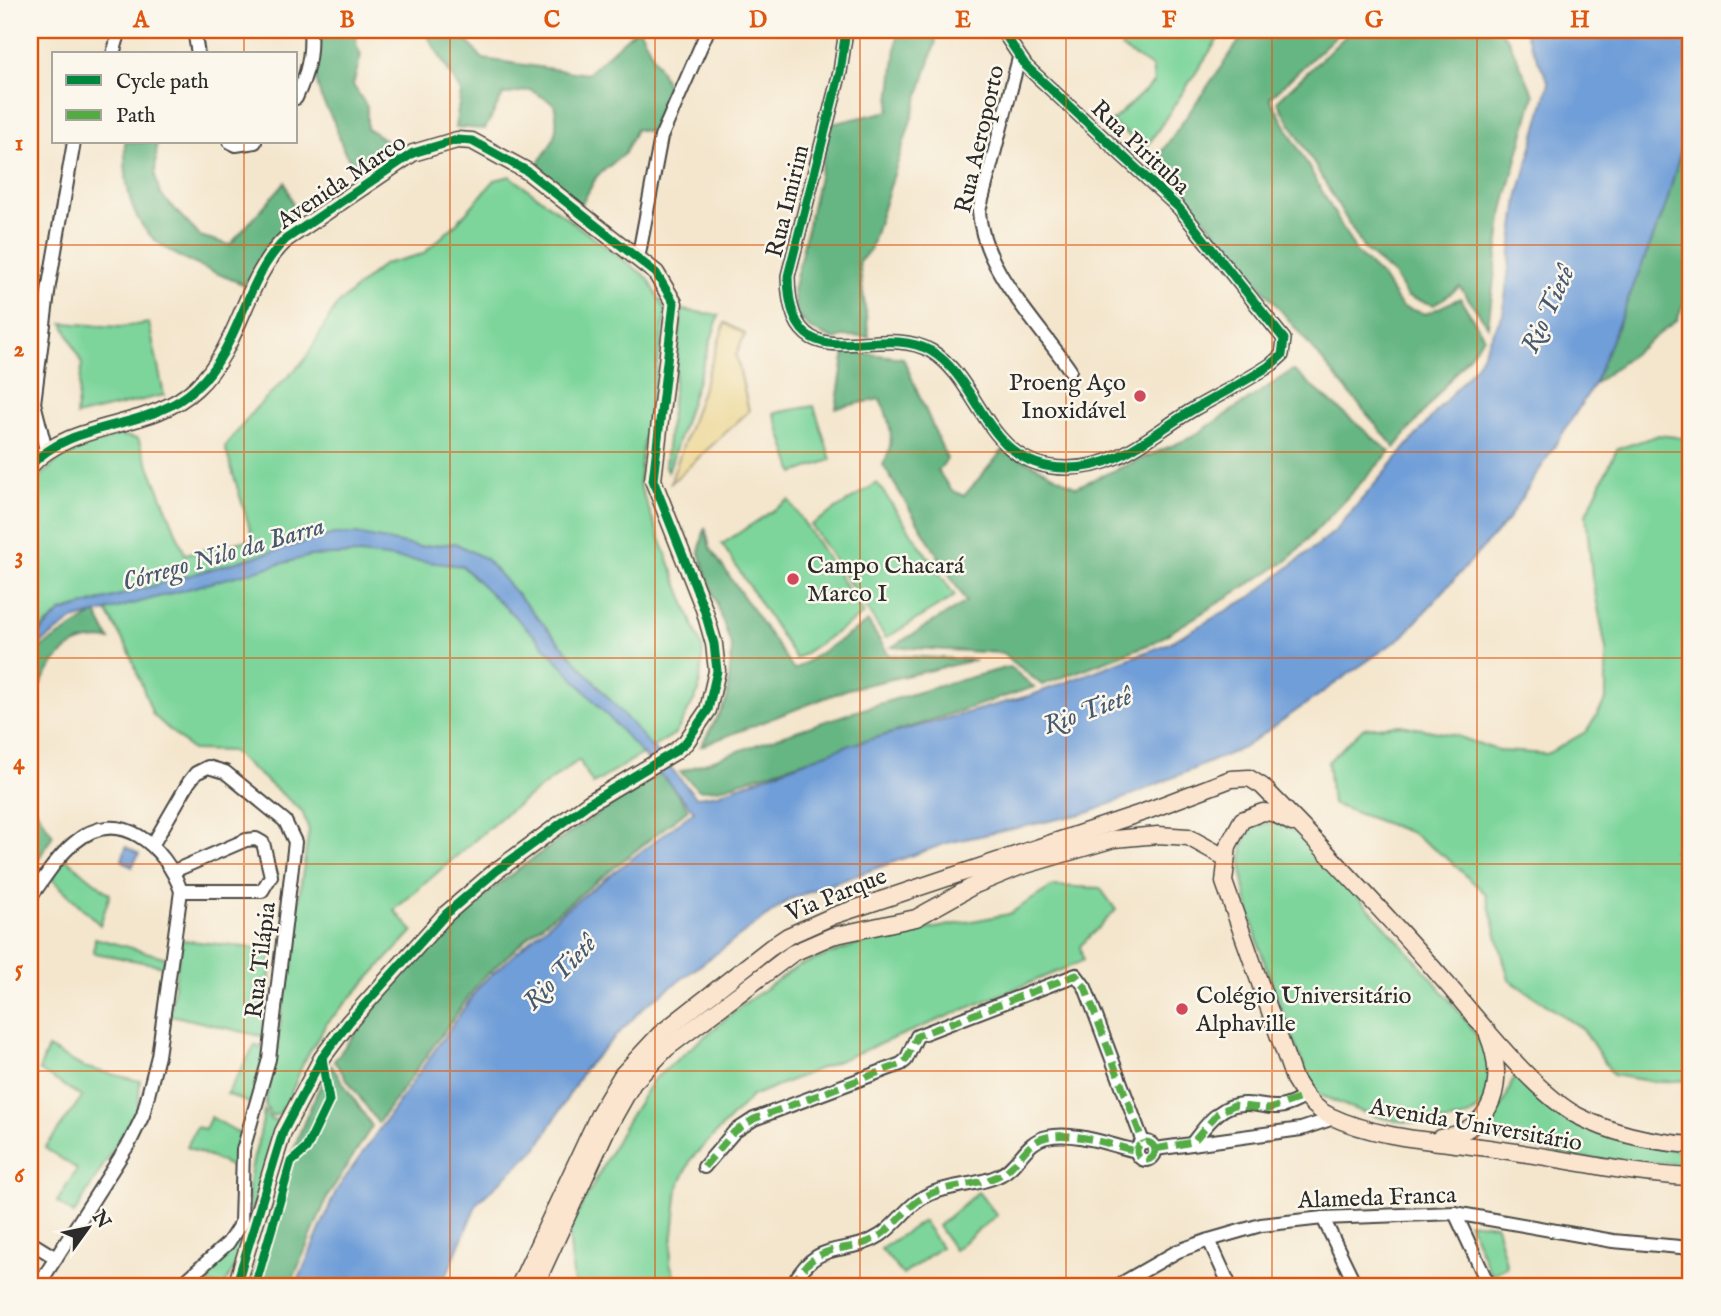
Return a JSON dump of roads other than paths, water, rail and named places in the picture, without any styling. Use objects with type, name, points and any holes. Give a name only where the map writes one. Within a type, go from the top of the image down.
[{"type":"main road","name":"Avenida Marco","points":[[30,466],[46,450],[69,438],[137,419],[184,399],[198,387],[224,354],[269,255],[286,239],[413,153],[457,140],[472,141],[487,147],[527,171],[656,273],[674,303],[653,480],[662,509],[704,609],[714,644],[717,671],[708,710],[698,727],[674,752],[589,803],[519,852],[446,914],[349,1022],[322,1058],[284,1132],[236,1286]]},
{"type":"main road","name":"Avenida Universitário","points":[[1249,778],[1262,786],[1302,828],[1446,983],[1487,1032],[1547,1093],[1578,1116],[1648,1140],[1691,1145]]},
{"type":"main road","name":"Via Parque","points":[[519,1286],[610,1094],[647,1045],[788,936],[833,916],[912,888],[1144,812],[1216,784],[1249,778]]},
{"type":"main road","points":[[1226,858],[1235,828],[1242,820],[1255,814],[1273,813],[1302,828]]},
{"type":"main road","name":"Via Parque","points":[[536,1286],[619,1105],[647,1066],[793,953],[832,936],[916,918],[975,885],[1019,867],[1114,839],[1158,835],[1188,837],[1226,858]]},
{"type":"main road","name":"Avenida Universitário","points":[[1226,858],[1224,882],[1290,1069],[1304,1097],[1334,1118],[1380,1132],[1597,1169],[1691,1177]]},
{"type":"main road","points":[[912,888],[916,918]]},
{"type":"main road","points":[[1431,1139],[1462,1132],[1486,1112],[1496,1093],[1498,1072],[1487,1032]]},
{"type":"street","points":[[114,52],[120,30]]},
{"type":"street","points":[[194,30],[198,52]]},
{"type":"street","points":[[298,93],[307,73],[312,51],[310,30]]},
{"type":"street","points":[[638,259],[658,148],[708,30]]},
{"type":"street","name":"Rua Imirim","points":[[846,30],[840,72],[788,276],[792,314],[814,338],[836,345],[908,343],[934,353],[954,375],[997,436],[1017,453],[1045,466],[1064,469],[1099,465],[1122,457],[1192,410],[1272,364],[1285,346],[1278,328]]},
{"type":"street","name":"Rua Pirituba","points":[[1002,30],[1019,58],[1168,196],[1278,328]]},
{"type":"street","name":"Rua Aeroporto","points":[[1019,58],[979,212],[980,225],[991,259],[1070,370]]},
{"type":"street","points":[[46,450],[32,402],[74,144]]},
{"type":"street","name":"Rua Tilápia","points":[[153,844],[196,773],[208,767],[225,772],[285,821],[295,842],[269,1059],[243,1150],[241,1223],[228,1243],[193,1280],[180,1286]]},
{"type":"street","points":[[30,898],[75,841],[93,831],[109,829],[132,832],[153,844],[174,871],[181,891],[158,1056],[143,1115],[130,1142],[38,1286]]},
{"type":"street","points":[[174,871],[246,840],[256,839],[263,842],[271,876],[262,891],[181,891]]},
{"type":"street","points":[[704,1167],[734,1132],[754,1119],[901,1064],[906,1060],[917,1036],[1076,975],[1085,987],[1143,1161],[1149,1161],[1155,1155],[1156,1149],[1290,1130],[1334,1118]]},
{"type":"street","points":[[1193,1142],[1218,1113],[1234,1105],[1269,1109],[1304,1097]]},
{"type":"street","points":[[1283,1106],[1290,1130]]},
{"type":"street","points":[[792,1286],[811,1261],[828,1250],[864,1243],[879,1236],[916,1202],[933,1192],[988,1181],[1002,1174],[1042,1138],[1072,1136],[1140,1147]]},
{"type":"street","points":[[1455,1213],[1489,1286]]},
{"type":"street","name":"Alameda Franca","points":[[1116,1286],[1178,1251],[1209,1240],[1261,1225],[1323,1218],[1455,1213],[1613,1241],[1691,1248]]},
{"type":"street","points":[[1323,1218],[1356,1286]]},
{"type":"street","points":[[1209,1240],[1230,1286]]},
{"type":"street","points":[[30,1242],[56,1258]]},
{"type":"water","name":"Rio Tietê","points":[[1524,30],[1691,30],[1691,112],[1666,205],[1594,384],[1507,521],[1403,636],[1243,748],[1091,812],[947,843],[790,899],[645,1006],[585,1068],[538,1147],[477,1203],[442,1286],[296,1286],[336,1191],[481,984],[562,912],[694,811],[536,637],[462,566],[360,554],[310,556],[73,620],[30,651],[30,642],[61,612],[334,534],[356,534],[420,547],[455,543],[486,559],[696,797],[718,794],[846,746],[1032,695],[1167,644],[1252,596],[1334,532],[1477,364],[1503,314],[1518,198],[1549,83]]},
{"type":"water","points":[[126,847],[139,854],[132,867],[122,860]]},
{"type":"waterway","points":[[1674,850],[1691,858]]},
{"type":"place","name":"Proeng Aço Inoxidável","points":[[1140,396]]},
{"type":"place","name":"Campo Chacará Marco I","points":[[793,579]]},
{"type":"place","name":"Colégio Universitário Alphaville","points":[[1182,1009]]},
{"type":"water label","name":"Córrego Nilo da Barra","points":[[223,553]]}]
